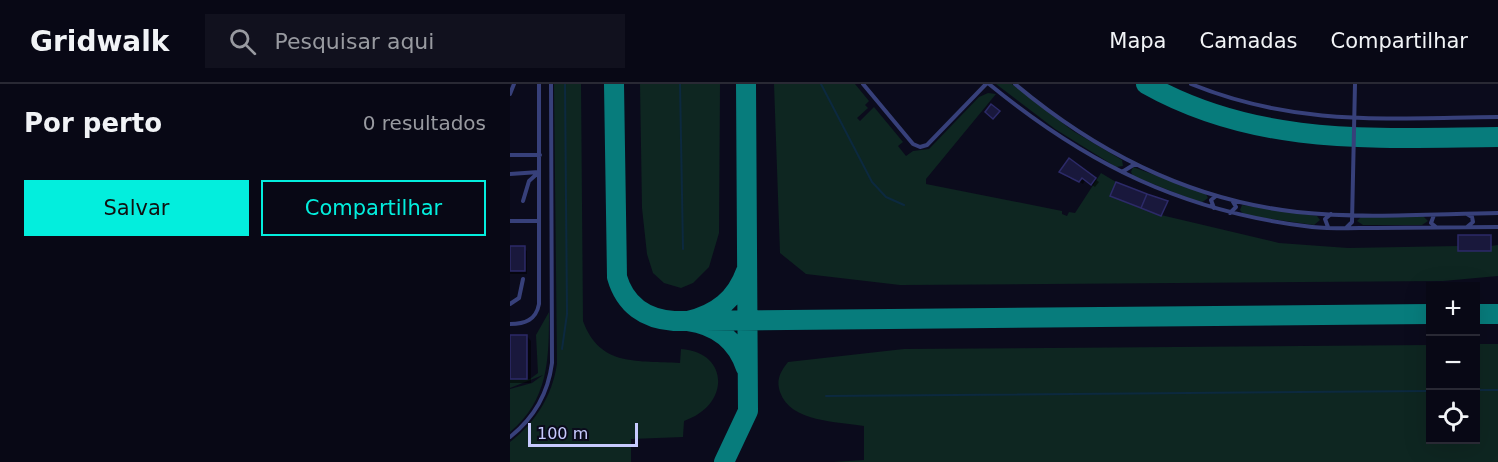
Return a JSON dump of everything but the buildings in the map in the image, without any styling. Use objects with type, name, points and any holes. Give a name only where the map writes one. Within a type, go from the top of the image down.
[{"type":"lane","points":[[510,94],[514,84]]},
{"type":"lane","points":[[510,324],[523,324],[530,320],[539,304],[539,84]]},
{"type":"lane","points":[[510,438],[537,408],[548,385],[552,363],[551,84]]},
{"type":"lane","points":[[863,84],[913,144],[920,147],[927,144],[988,84],[1052,131],[1119,172],[1227,213],[1332,228],[1498,227]]},
{"type":"lane","points":[[1015,84],[1075,130],[1123,159],[1231,200],[1297,212],[1332,214],[1498,213]]},
{"type":"lane","points":[[1191,84],[1231,99],[1276,111],[1352,118],[1498,117]]},
{"type":"lane","points":[[1345,228],[1351,224],[1352,214],[1352,118],[1355,84]]},
{"type":"lane","points":[[510,155],[540,155]]},
{"type":"lane","points":[[1123,159],[1131,177]]},
{"type":"lane","points":[[1119,172],[1135,164]]},
{"type":"lane","points":[[510,174],[540,172]]},
{"type":"lane","points":[[523,201],[529,182],[540,172]]},
{"type":"lane","points":[[1215,209],[1211,200],[1220,196]]},
{"type":"lane","points":[[1227,213],[1236,207],[1231,200]]},
{"type":"lane","points":[[1332,214],[1325,221],[1332,228]]},
{"type":"lane","points":[[1437,214],[1430,221],[1437,227]]},
{"type":"lane","points":[[1467,214],[1472,217],[1473,222],[1467,227]]},
{"type":"lane","points":[[510,221],[539,221]]},
{"type":"lane","points":[[510,304],[519,298],[523,279]]},
{"type":"green space","points":[[554,84],[581,84],[583,321],[590,336],[610,354],[636,361],[680,363],[681,349],[697,352],[708,359],[715,369],[718,380],[716,392],[710,403],[699,413],[684,421],[683,437],[631,439],[631,462],[510,462],[510,442],[528,426],[541,408],[555,376],[557,364]]},
{"type":"green space","points":[[640,84],[720,84],[719,233],[709,267],[693,283],[681,288],[664,283],[653,273],[647,254],[642,208]]},
{"type":"green space","points":[[774,84],[855,84],[869,101],[865,105],[868,108],[857,118],[860,121],[874,107],[903,142],[898,146],[906,156],[913,151],[929,149],[979,97],[988,93],[996,94],[926,179],[926,184],[1062,211],[1062,214],[1067,216],[1069,212],[1075,213],[1101,173],[1116,182],[1111,196],[1161,215],[1279,243],[1348,248],[1458,246],[1458,251],[1491,251],[1491,246],[1498,245],[1498,276],[1443,281],[900,285],[806,274],[780,253]]},
{"type":"green space","points":[[996,84],[1012,84],[1073,131],[1122,160],[1123,166],[1116,167],[1055,129]]},
{"type":"green space","points":[[1133,167],[1206,194],[1208,198],[1201,203],[1133,176],[1131,172]]},
{"type":"green space","points":[[1242,205],[1317,216],[1320,220],[1314,225],[1244,215],[1240,210]]},
{"type":"green space","points":[[1423,216],[1428,221],[1422,225],[1363,225],[1357,221],[1361,217]]},
{"type":"green space","points":[[549,312],[547,362],[544,377],[533,406],[510,432],[510,389],[532,383],[543,375],[510,388],[510,379],[530,379],[538,373],[536,335]]},
{"type":"green space","points":[[1480,344],[1498,344],[1498,462],[833,462],[864,460],[864,426],[816,419],[794,410],[780,392],[778,384],[781,373],[788,362],[904,349],[1426,345],[1426,444],[1480,444]]},
{"type":"waterway","points":[[562,349],[567,314],[565,84]]},
{"type":"waterway","points":[[680,84],[683,249]]},
{"type":"waterway","points":[[821,84],[872,182],[886,197],[904,205]]},
{"type":"waterway","points":[[1480,390],[1498,390]]},
{"type":"waterway","points":[[826,396],[1426,391]]},
{"type":"taxiway","points":[[614,84],[617,277],[631,303],[645,314],[664,320],[1426,314]]},
{"type":"taxiway","points":[[724,462],[748,411],[746,84]]},
{"type":"taxiway","points":[[1146,84],[1188,104],[1231,119],[1274,129],[1362,137],[1498,137]]},
{"type":"taxiway","points":[[746,271],[737,290],[724,304],[708,314],[688,321],[708,326],[724,336],[737,350],[746,368]]},
{"type":"taxiway","points":[[1480,314],[1498,314]]}]
